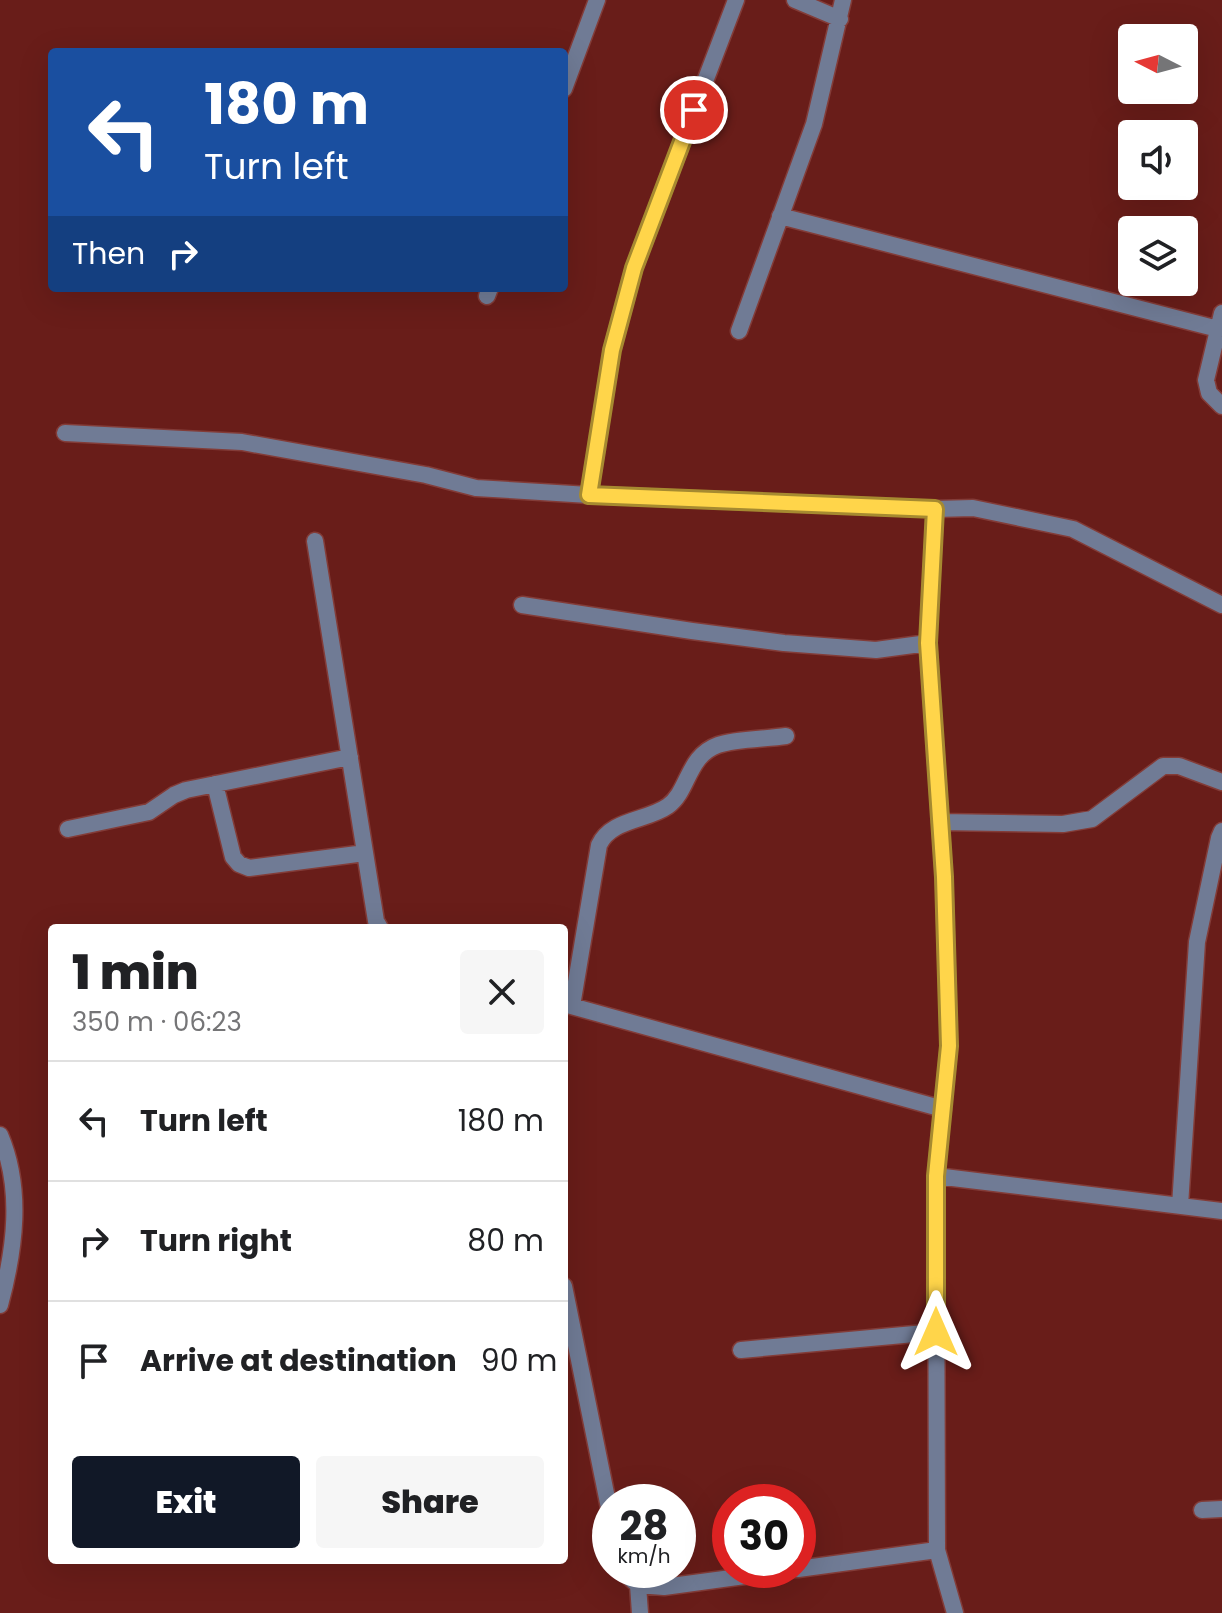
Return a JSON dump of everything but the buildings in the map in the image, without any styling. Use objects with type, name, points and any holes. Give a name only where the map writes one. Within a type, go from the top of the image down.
[{"type":"street","points":[[568,78],[597,0]]},
{"type":"street","points":[[589,495],[612,350],[634,268],[736,0]]},
{"type":"street","points":[[795,0],[840,19]]},
{"type":"street","points":[[739,331],[814,124],[843,0]]},
{"type":"street","points":[[780,216],[1220,321],[1206,380],[1209,393],[1222,406]]},
{"type":"street","points":[[65,433],[242,442],[426,475],[476,488],[935,509],[973,508],[1073,529],[1222,605]]},
{"type":"street","points":[[935,509],[928,643],[940,822],[949,1046],[936,1176],[937,1550],[955,1613]]},
{"type":"street","points":[[315,541],[378,924]]},
{"type":"street","points":[[522,605],[784,643],[876,650],[928,643]]},
{"type":"street","points":[[786,736],[720,744],[708,750],[697,760],[666,808],[612,829],[603,836],[568,1005],[943,1109]]},
{"type":"street","points":[[68,829],[149,812],[186,790],[350,757]]},
{"type":"street","points":[[940,822],[1063,824],[1092,819],[1163,766],[1179,766],[1222,782]]},
{"type":"street","points":[[215,784],[233,857],[239,864],[249,868],[365,853]]},
{"type":"street","points":[[1180,1206],[1197,942],[1222,831]]},
{"type":"street","points":[[0,1135],[8,1155],[15,1193],[13,1235],[0,1305]]},
{"type":"street","points":[[936,1176],[1222,1211]]},
{"type":"street","points":[[568,1306],[604,1484]]},
{"type":"street","points":[[741,1350],[936,1332]]},
{"type":"street","points":[[1202,1510],[1222,1509]]},
{"type":"street","points":[[816,1567],[937,1550]]},
{"type":"street","points":[[638,1588],[640,1613]]},
{"type":"route","points":[[694,110],[634,268],[612,350],[589,495],[935,509],[928,643],[944,877],[949,1046],[936,1176],[936,1332]]}]
